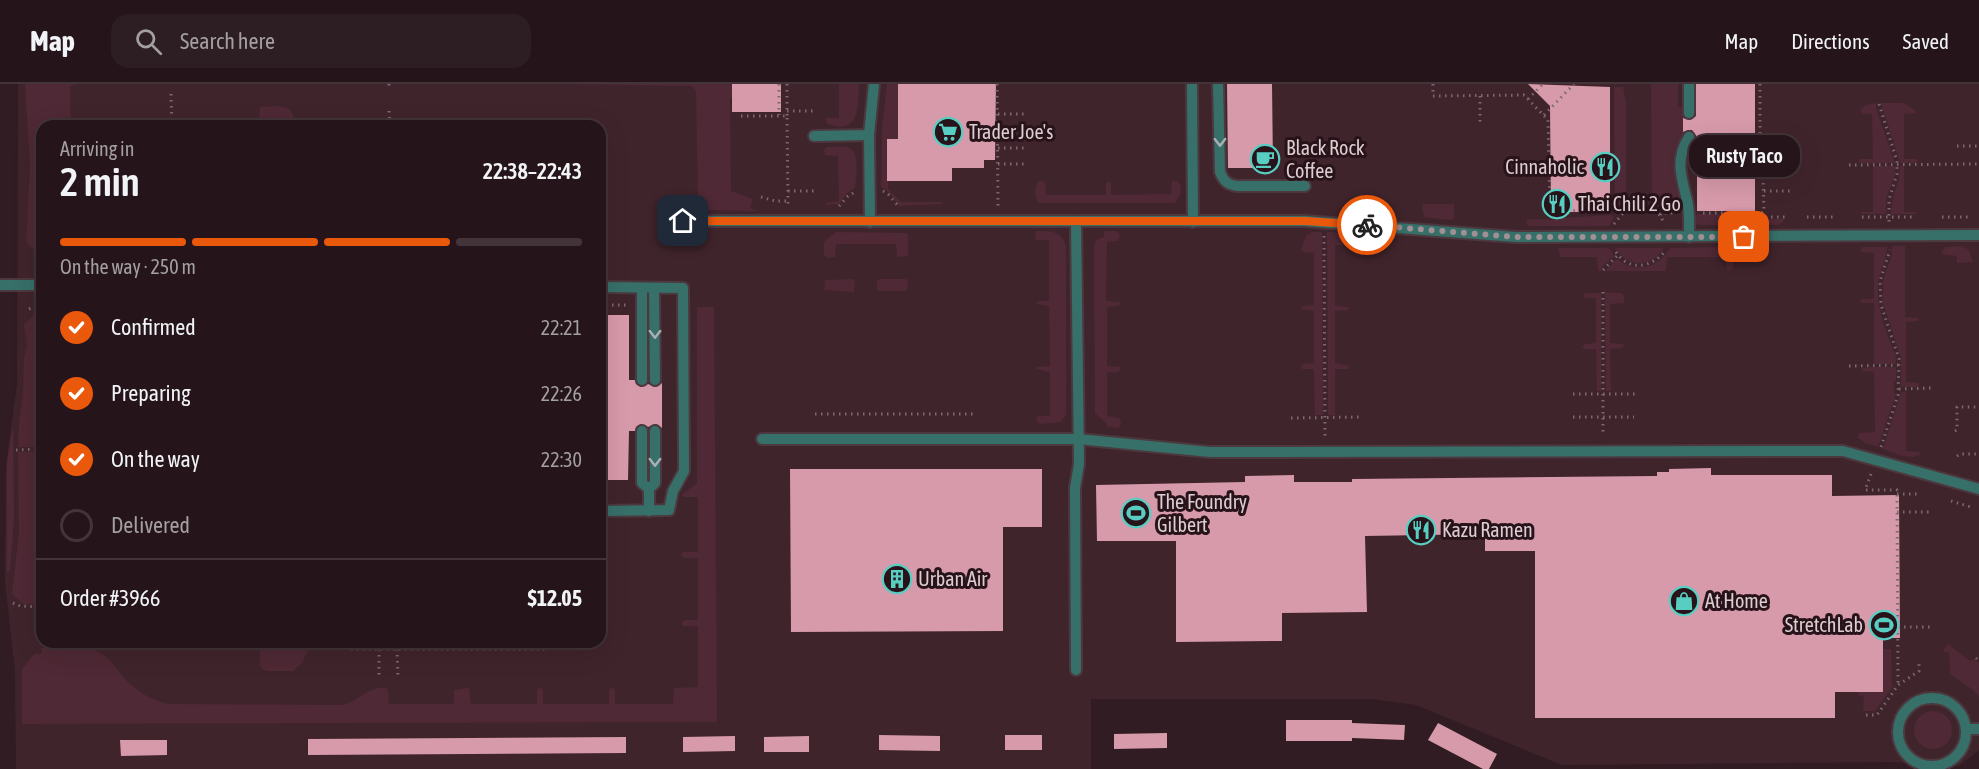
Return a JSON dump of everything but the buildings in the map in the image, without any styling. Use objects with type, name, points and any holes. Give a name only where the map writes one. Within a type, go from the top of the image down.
[{"type":"lane","points":[[870,222],[869,135],[874,84]]},
{"type":"lane","points":[[1192,84],[1194,222]]},
{"type":"lane","points":[[1218,84],[1220,172],[1224,180],[1230,185],[1238,186],[1305,186]]},
{"type":"lane","points":[[1689,84],[1689,113]]},
{"type":"lane","points":[[814,136],[869,135]]},
{"type":"lane","points":[[1689,136],[1683,147],[1680,162],[1682,187],[1689,213],[1689,237]]},
{"type":"lane","points":[[683,221],[1324,222],[1516,237],[1979,235]]},
{"type":"lane","points":[[1076,222],[1079,464],[1075,488],[1076,670]]},
{"type":"lane","points":[[0,285],[36,285]]},
{"type":"lane","points":[[606,287],[683,288],[684,471],[673,490],[669,510],[606,511]]},
{"type":"lane","points":[[642,288],[642,381]]},
{"type":"lane","points":[[654,288],[655,381]]},
{"type":"lane","points":[[642,431],[642,483],[648,489],[648,511]]},
{"type":"lane","points":[[648,489],[656,483],[655,431]]},
{"type":"lane","points":[[762,439],[1078,439],[1210,452],[1843,451],[1979,489]]},
{"type":"lane","points":[[1932,698],[1946,700],[1958,709],[1966,729],[1961,750],[1945,764],[1935,766],[1916,762],[1908,757],[1902,750],[1897,732],[1902,715],[1907,708],[1923,699],[1932,698]]},
{"type":"lane","points":[[1966,729],[1979,729]]},
{"type":"path","points":[[779,84],[779,116]]},
{"type":"path","points":[[787,84],[788,205],[792,205]]},
{"type":"path","points":[[997,84],[998,207]]},
{"type":"path","points":[[1434,84],[1434,96],[1524,95],[1548,120],[1550,210],[1613,210]]},
{"type":"path","points":[[1528,99],[1543,84]]},
{"type":"path","points":[[1544,115],[1574,84]]},
{"type":"path","points":[[1760,84],[1760,174],[1763,174],[1764,191],[1764,212],[1761,213]]},
{"type":"path","points":[[171,94],[172,120]]},
{"type":"path","points":[[1480,96],[1480,125]]},
{"type":"path","points":[[1879,104],[1897,165],[1897,174],[1889,200],[1889,225]]},
{"type":"path","points":[[390,111],[390,120]]},
{"type":"path","points":[[787,111],[814,111]]},
{"type":"path","points":[[998,114],[1025,114]]},
{"type":"path","points":[[741,116],[787,116]]},
{"type":"path","points":[[998,131],[1025,131]]},
{"type":"path","points":[[1957,146],[1979,146]]},
{"type":"path","points":[[998,148],[1025,148]]},
{"type":"path","points":[[1515,164],[1549,163]]},
{"type":"path","points":[[998,164],[1026,164]]},
{"type":"path","points":[[1849,165],[1979,164]]},
{"type":"path","points":[[788,191],[814,191]]},
{"type":"path","points":[[881,191],[889,195],[898,207]]},
{"type":"path","points":[[1764,191],[1794,191]]},
{"type":"path","points":[[837,206],[841,205],[848,195],[855,192]]},
{"type":"path","points":[[761,197],[775,201],[788,201]]},
{"type":"path","points":[[1613,224],[1624,212]]},
{"type":"path","points":[[1653,212],[1660,215],[1665,224]]},
{"type":"path","points":[[1660,215],[1661,213],[1683,213]]},
{"type":"path","points":[[1695,213],[1761,213]]},
{"type":"path","points":[[1761,213],[1761,217],[1785,217]]},
{"type":"path","points":[[1807,217],[1836,217]]},
{"type":"path","points":[[1862,217],[1915,217]]},
{"type":"path","points":[[1942,217],[1972,217]]},
{"type":"path","points":[[1324,222],[1325,436]]},
{"type":"path","points":[[1881,447],[1899,389],[1899,359],[1881,305],[1880,281],[1890,248]]},
{"type":"path","points":[[1615,250],[1628,263],[1641,266],[1654,262],[1666,250]]},
{"type":"path","points":[[1603,270],[1618,255]]},
{"type":"path","points":[[1603,292],[1604,434]]},
{"type":"path","points":[[606,305],[626,305]]},
{"type":"path","points":[[29,309],[36,306]]},
{"type":"path","points":[[1849,366],[1899,366]]},
{"type":"path","points":[[1899,389],[1932,388]]},
{"type":"path","points":[[1573,394],[1635,394]]},
{"type":"path","points":[[1955,431],[1957,430],[1957,407],[1979,407]]},
{"type":"path","points":[[815,414],[974,414]]},
{"type":"path","points":[[1291,418],[1360,417]]},
{"type":"path","points":[[1573,417],[1635,417]]},
{"type":"path","points":[[16,450],[36,449]]},
{"type":"path","points":[[1957,456],[1979,454]]},
{"type":"path","points":[[1871,474],[1865,490],[1897,490],[1898,685]]},
{"type":"path","points":[[1897,494],[1920,494]]},
{"type":"path","points":[[1951,501],[1974,508]]},
{"type":"path","points":[[1897,512],[1933,512]]},
{"type":"path","points":[[14,603],[20,606],[36,607]]},
{"type":"path","points":[[1898,627],[1932,627]]},
{"type":"path","points":[[352,648],[545,648]]},
{"type":"path","points":[[379,649],[379,679]]},
{"type":"path","points":[[398,649],[398,679]]},
{"type":"path","points":[[1866,715],[1876,715],[1898,685],[1919,671],[1919,662]]},
{"type":"shaded area","points":[[18,84],[1979,84],[1979,750],[1959,766],[1891,762],[1562,765],[1416,705],[1372,699],[1091,699],[1091,769],[16,769],[15,671],[5,582],[6,466],[17,384]]},
{"type":"shaded area","points":[[25,84],[76,84],[70,86],[71,120],[36,120],[36,252],[26,242],[30,165]]},
{"type":"shaded area","points":[[562,84],[732,84],[732,98],[730,98],[731,191],[753,199],[750,208],[757,211],[706,210],[698,203],[696,92],[692,86]]},
{"type":"shaded area","points":[[839,84],[859,84],[855,117],[846,126],[827,124],[826,118],[839,118]]},
{"type":"shaded area","points":[[887,84],[898,84],[900,139],[888,139],[888,189],[901,202],[943,202],[941,204],[899,206],[890,193],[881,187],[882,129]]},
{"type":"shaded area","points":[[1651,84],[1678,84],[1678,107],[1684,107],[1683,134],[1677,152],[1676,169],[1676,184],[1683,206],[1659,207],[1659,212],[1652,208]]},
{"type":"shaded area","points":[[1614,87],[1623,87],[1626,103],[1626,208],[1620,212],[1615,207]]},
{"type":"shaded area","points":[[1876,103],[1895,163],[1860,163],[1859,161],[1860,159],[1873,159],[1872,114],[1862,114],[1860,111],[1866,105]]},
{"type":"shaded area","points":[[1881,103],[1903,103],[1914,109],[1916,113],[1904,114],[1904,159],[1917,159],[1917,163],[1900,163]]},
{"type":"shaded area","points":[[276,106],[288,109],[291,111],[293,120],[259,120],[260,107]]},
{"type":"shaded area","points":[[827,147],[847,147],[851,149],[856,158],[855,188],[847,193],[839,204],[826,205],[839,201],[838,156],[825,155],[824,150]]},
{"type":"shaded area","points":[[1873,166],[1895,166],[1895,174],[1886,199],[1886,214],[1861,214],[1861,212],[1873,212]]},
{"type":"shaded area","points":[[1900,166],[1904,166],[1904,212],[1916,212],[1916,214],[1891,214]]},
{"type":"shaded area","points":[[1039,181],[1045,182],[1046,195],[1106,195],[1106,183],[1109,181],[1111,195],[1171,194],[1172,181],[1177,181],[1181,186],[1180,195],[1175,203],[1039,203],[1035,192]]},
{"type":"shaded area","points":[[1454,204],[1454,218],[1451,220],[1424,217],[1422,205]]},
{"type":"shaded area","points":[[1698,214],[1748,214],[1748,219],[1784,219],[1778,225],[1699,225],[1694,222],[1694,216]]},
{"type":"shaded area","points":[[1611,215],[1614,217],[1609,226],[1529,226],[1526,222],[1528,219],[1560,220],[1561,218]]},
{"type":"shaded area","points":[[1037,231],[1056,233],[1062,238],[1066,247],[1066,414],[1061,422],[1040,424],[1036,419],[1038,416],[1050,416],[1050,372],[1036,369],[1050,366],[1049,306],[1036,304],[1037,301],[1049,301],[1049,240],[1036,240]]},
{"type":"shaded area","points":[[1104,231],[1116,231],[1120,234],[1118,241],[1107,242],[1106,301],[1121,302],[1119,306],[1107,307],[1107,366],[1121,369],[1118,372],[1107,372],[1107,416],[1120,418],[1121,424],[1118,428],[1108,427],[1095,413],[1094,246],[1096,240],[1104,237]]},
{"type":"shaded area","points":[[836,232],[906,233],[908,235],[908,256],[897,257],[896,244],[836,244],[835,257],[827,258],[824,255],[824,242]]},
{"type":"shaded area","points":[[1312,232],[1322,232],[1323,415],[1315,415],[1314,369],[1302,369],[1301,367],[1303,364],[1314,363],[1314,311],[1300,309],[1303,306],[1314,305],[1314,253],[1301,250],[1306,236]]},
{"type":"shaded area","points":[[1327,232],[1344,233],[1349,236],[1347,245],[1335,245],[1335,306],[1349,307],[1348,310],[1335,311],[1335,363],[1349,366],[1348,369],[1335,369],[1335,415],[1328,415]]},
{"type":"shaded area","points":[[1892,246],[1905,246],[1905,317],[1919,318],[1918,321],[1906,322],[1906,382],[1919,383],[1918,387],[1901,387],[1901,358],[1883,303],[1883,281],[1892,254]]},
{"type":"shaded area","points":[[1961,246],[1969,250],[1973,262],[1957,263],[1957,256],[1941,254],[1945,247]]},
{"type":"shaded area","points":[[1730,247],[1733,251],[1733,268],[1730,270],[1727,270],[1726,257],[1667,257],[1664,271],[1605,271],[1617,259],[1624,264],[1646,267],[1659,260],[1670,248]]},
{"type":"shaded area","points":[[1862,247],[1887,247],[1878,293],[1896,364],[1874,364],[1874,303],[1860,301],[1874,299],[1874,253],[1860,252]]},
{"type":"shaded area","points":[[1558,248],[1609,248],[1614,256],[1601,268],[1601,271],[1598,271],[1597,257],[1560,257]]},
{"type":"shaded area","points":[[1615,248],[1663,248],[1653,260],[1639,263],[1626,259]]},
{"type":"shaded area","points":[[853,279],[854,292],[824,290],[825,280]]},
{"type":"shaded area","points":[[906,279],[908,281],[907,291],[877,291],[877,281]]},
{"type":"shaded area","points":[[1605,292],[1621,293],[1624,296],[1624,303],[1610,304],[1610,343],[1624,346],[1610,349],[1611,391],[1606,391]]},
{"type":"shaded area","points":[[1601,293],[1601,391],[1597,391],[1596,349],[1582,347],[1585,344],[1596,343],[1596,298],[1585,298],[1583,295]]},
{"type":"shaded area","points":[[697,307],[714,307],[717,722],[22,724],[22,669],[34,654],[42,653],[41,648],[93,649],[108,659],[136,689],[168,704],[343,705],[382,688],[388,689],[389,704],[454,704],[454,690],[469,688],[471,704],[537,704],[537,690],[540,687],[543,689],[543,704],[609,704],[609,690],[612,687],[615,689],[615,704],[673,704],[674,688],[698,687],[698,626],[683,626],[682,623],[685,620],[698,620],[698,558],[683,558],[681,554],[698,552],[698,497],[681,495],[697,483]]},
{"type":"shaded area","points":[[36,313],[36,447],[18,447],[27,343],[24,325]]},
{"type":"shaded area","points":[[1896,367],[1894,393],[1896,394],[1878,447],[1865,443],[1857,437],[1860,433],[1875,432],[1874,372],[1861,371],[1863,368]]},
{"type":"shaded area","points":[[1901,392],[1906,392],[1906,451],[1920,452],[1920,455],[1910,457],[1883,449]]},
{"type":"shaded area","points":[[13,426],[14,518],[10,570],[7,573],[7,462]]},
{"type":"shaded area","points":[[18,452],[36,452],[36,604],[23,604],[12,594],[19,532]]},
{"type":"shaded area","points":[[1948,644],[1970,661],[1973,659],[1979,663],[1979,697],[1950,674],[1949,652],[1943,650]]},
{"type":"shaded area","points":[[260,648],[309,648],[302,663],[293,671],[267,671],[262,669]]},
{"type":"shaded area","points":[[1883,649],[1891,649],[1892,688],[1875,711],[1863,711],[1864,696],[1858,695],[1858,692],[1883,692]]},
{"type":"shaded area","points":[[1933,711],[1947,716],[1952,730],[1947,744],[1933,749],[1919,744],[1914,730],[1919,716]]},
{"type":"way so far","points":[[1367,225],[1516,237],[1744,237]]},
{"type":"place","name":"Trader Joe's","points":[[948,132]]},
{"type":"place","name":"Black Rock Coffee","points":[[1265,159]]},
{"type":"place","name":"Cinnaholic","points":[[1605,167]]},
{"type":"place","name":"Thai Chili 2 Go","points":[[1557,204]]},
{"type":"place","name":"Rusty Taco","points":[[1744,237]]},
{"type":"place","name":"The Foundry Gilbert","points":[[1136,513]]},
{"type":"place","name":"Kazu Ramen","points":[[1421,530]]},
{"type":"place","name":"Urban Air","points":[[897,579]]},
{"type":"place","name":"At Home","points":[[1684,601]]},
{"type":"place","name":"StretchLab","points":[[1884,625]]},
{"type":"route","points":[[683,221],[1305,221],[1367,225]]}]
